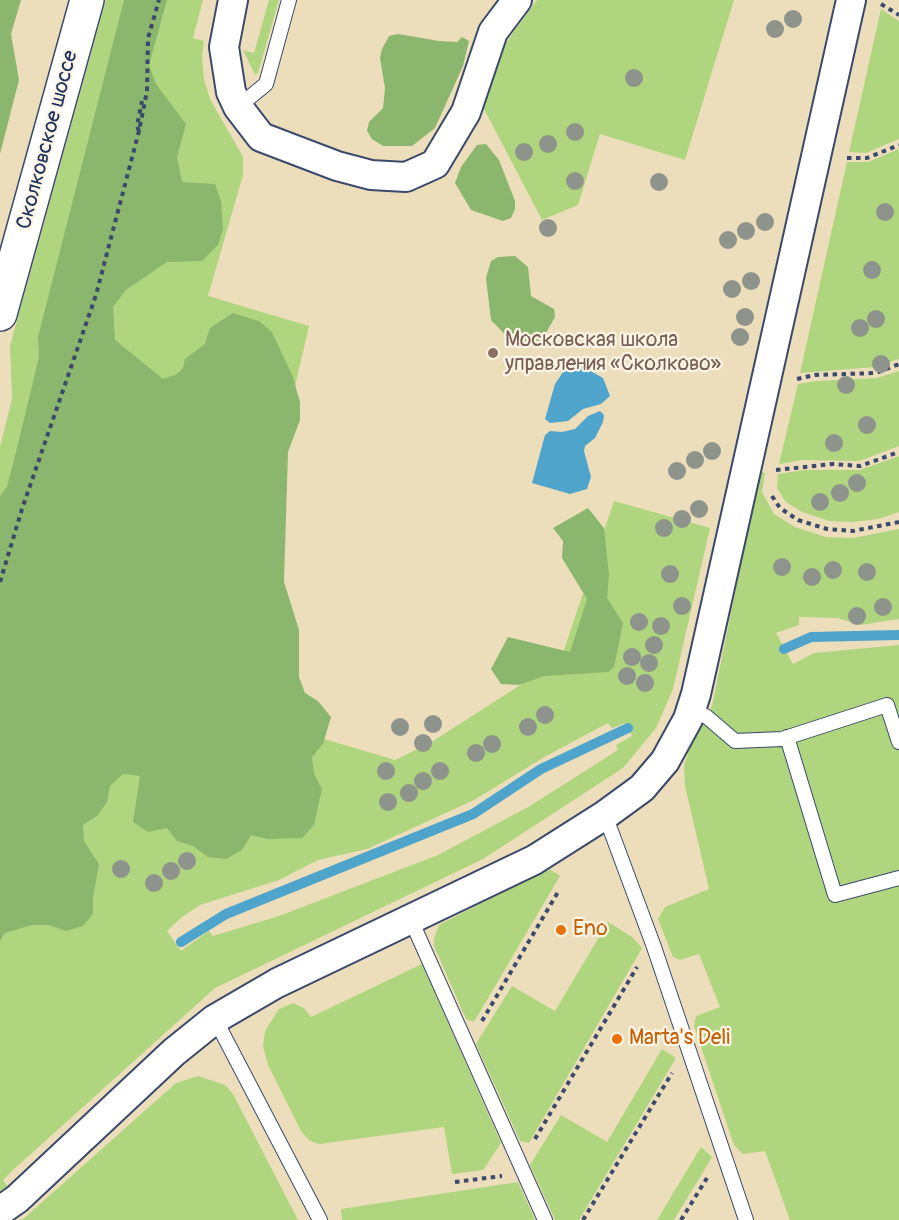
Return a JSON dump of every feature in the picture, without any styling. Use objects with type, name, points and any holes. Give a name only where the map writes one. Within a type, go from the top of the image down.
[{"type":"street","name":"Сколковское шоссе","points":[[0,314],[87,0]]},
{"type":"street","points":[[233,0],[224,47],[231,92],[238,107],[261,137],[286,148],[371,175],[406,177],[435,164],[466,112],[493,32],[517,0]]},
{"type":"street","points":[[0,1211],[17,1199],[174,1052],[215,1019],[277,983],[534,860],[605,815],[642,788],[665,761],[692,709],[851,0]]},
{"type":"lane","points":[[238,107],[266,84],[289,0]]},
{"type":"lane","points":[[692,709],[707,717],[735,741],[788,737],[887,705],[899,742]]},
{"type":"lane","points":[[788,737],[836,895],[899,878]]},
{"type":"lane","points":[[605,815],[654,946],[746,1220]]},
{"type":"lane","points":[[411,920],[545,1220]]},
{"type":"lane","points":[[215,1019],[320,1220]]},
{"type":"path","points":[[0,582],[22,509],[96,295],[139,131],[145,98],[148,38],[159,0]]},
{"type":"path","points":[[875,0],[899,15]]},
{"type":"path","points":[[840,158],[867,158],[899,145]]},
{"type":"path","points":[[790,380],[815,375],[876,373],[899,364]]},
{"type":"path","points":[[770,471],[833,464],[860,466],[899,452]]},
{"type":"path","points":[[769,490],[780,508],[798,520],[827,530],[853,531],[899,522]]},
{"type":"path","points":[[467,1046],[558,892]]},
{"type":"path","points":[[455,1182],[522,1169],[637,967]]},
{"type":"path","points":[[583,1220],[674,1070]]},
{"type":"path","points":[[681,1220],[711,1172]]},
{"type":"green space","points":[[0,0],[21,0],[11,34],[19,80],[0,154]]},
{"type":"green space","points":[[106,0],[203,0],[193,38],[204,41],[202,56],[204,79],[210,99],[243,157],[243,175],[208,296],[309,326],[266,511],[294,730],[395,760],[430,743],[561,659],[614,501],[710,528],[673,689],[656,728],[623,768],[483,859],[215,988],[13,1170],[3,1180],[8,1187],[0,1191],[0,447],[12,399],[10,346]],"holes":[[[608,723],[612,728],[626,723],[632,736],[616,745],[618,750],[530,806],[438,855],[279,916],[213,936],[209,931],[181,951],[167,931],[200,905],[279,880],[318,860],[367,849],[474,800],[546,756]]]},
{"type":"green space","points":[[124,0],[167,0],[149,65],[156,84],[186,124],[177,157],[182,182],[215,184],[221,201],[223,229],[218,245],[202,261],[167,262],[126,290],[113,307],[115,340],[163,379],[177,374],[183,368],[185,359],[205,344],[210,328],[233,313],[259,321],[272,332],[293,377],[300,402],[300,420],[288,452],[284,582],[299,630],[299,677],[305,693],[318,701],[331,717],[323,744],[312,757],[314,774],[322,789],[314,825],[302,838],[268,839],[251,835],[242,850],[226,859],[208,857],[193,846],[177,841],[167,828],[148,832],[133,822],[140,776],[123,774],[110,786],[107,802],[97,816],[83,825],[84,841],[99,864],[93,897],[93,914],[83,926],[66,931],[49,925],[32,925],[5,933],[0,941],[0,496],[7,487],[16,452],[39,357],[38,337]]},
{"type":"green space","points":[[269,0],[279,0],[258,73],[255,75],[243,50],[254,53]]},
{"type":"green space","points":[[537,0],[734,0],[685,160],[600,134],[578,205],[542,220],[482,105],[503,47]]},
{"type":"green space","points":[[881,9],[899,21],[899,139],[866,153],[849,152]]},
{"type":"green space","points":[[398,34],[457,42],[462,37],[469,41],[463,66],[435,128],[412,146],[383,146],[372,139],[367,131],[369,122],[383,108],[385,88],[380,58],[382,49],[389,36]]},
{"type":"green space","points":[[486,144],[499,160],[515,201],[515,209],[511,218],[503,221],[471,210],[455,183],[461,167],[477,145]]},
{"type":"green space","points":[[899,149],[899,359],[875,367],[800,373],[847,162],[868,162]]},
{"type":"green space","points":[[515,256],[528,267],[531,296],[554,309],[555,317],[542,340],[515,345],[491,320],[486,278],[491,261],[498,257]]},
{"type":"green space","points":[[899,371],[899,446],[859,461],[803,460],[779,464],[798,384],[877,378]]},
{"type":"green space","points":[[899,456],[899,512],[878,519],[853,522],[829,521],[802,512],[786,502],[777,488],[778,474],[804,470],[860,470]]},
{"type":"green space","points":[[760,471],[765,473],[762,492],[774,514],[795,527],[826,537],[853,538],[899,529],[899,619],[860,625],[837,618],[799,617],[799,625],[776,633],[793,664],[814,653],[899,645],[899,1220],[790,1220],[765,1151],[743,1154],[734,1145],[694,1026],[696,1016],[720,1007],[699,954],[680,960],[673,957],[658,919],[665,907],[709,889],[685,786],[684,766],[690,747],[712,706]]},
{"type":"green space","points":[[588,508],[604,528],[609,575],[607,598],[623,623],[614,667],[608,672],[544,676],[519,685],[501,684],[491,669],[508,637],[570,652],[587,599],[562,558],[563,541],[553,528]]},
{"type":"green space","points":[[551,870],[560,876],[474,1022],[466,1019],[434,946],[439,925],[543,871]]},
{"type":"green space","points":[[608,922],[632,937],[642,948],[529,1143],[520,1141],[476,1044],[512,986],[555,1011]]},
{"type":"green space","points":[[422,964],[501,1143],[483,1170],[452,1174],[444,1127],[320,1144],[310,1141],[301,1131],[268,1065],[263,1046],[265,1031],[279,1009],[293,1003],[304,1008],[311,1017]]},
{"type":"green space","points":[[662,1049],[676,1058],[579,1220],[555,1220],[530,1165],[561,1115],[607,1142]]},
{"type":"green space","points":[[198,1076],[225,1085],[233,1094],[298,1220],[22,1220],[176,1083]]},
{"type":"green space","points":[[701,1147],[712,1157],[674,1220],[657,1220]]},
{"type":"green space","points":[[518,1182],[535,1220],[342,1220],[341,1209]]},
{"type":"water","points":[[576,363],[603,378],[610,396],[601,404],[583,409],[568,421],[550,423],[545,419],[555,384],[565,369]]},
{"type":"water","points":[[600,411],[604,415],[603,422],[595,438],[585,446],[584,451],[591,477],[587,489],[570,494],[532,483],[545,435],[550,431],[562,432],[575,429],[588,416]]},
{"type":"waterway","points":[[784,649],[811,637],[899,635]]},
{"type":"waterway","points":[[181,942],[226,914],[473,814],[541,769],[628,728]]},
{"type":"place","name":"Московская школа управления «Сколково»","points":[[493,353]]},
{"type":"place","name":"Eno","points":[[561,930]]},
{"type":"place","name":"Marta's Deli","points":[[617,1039]]}]
